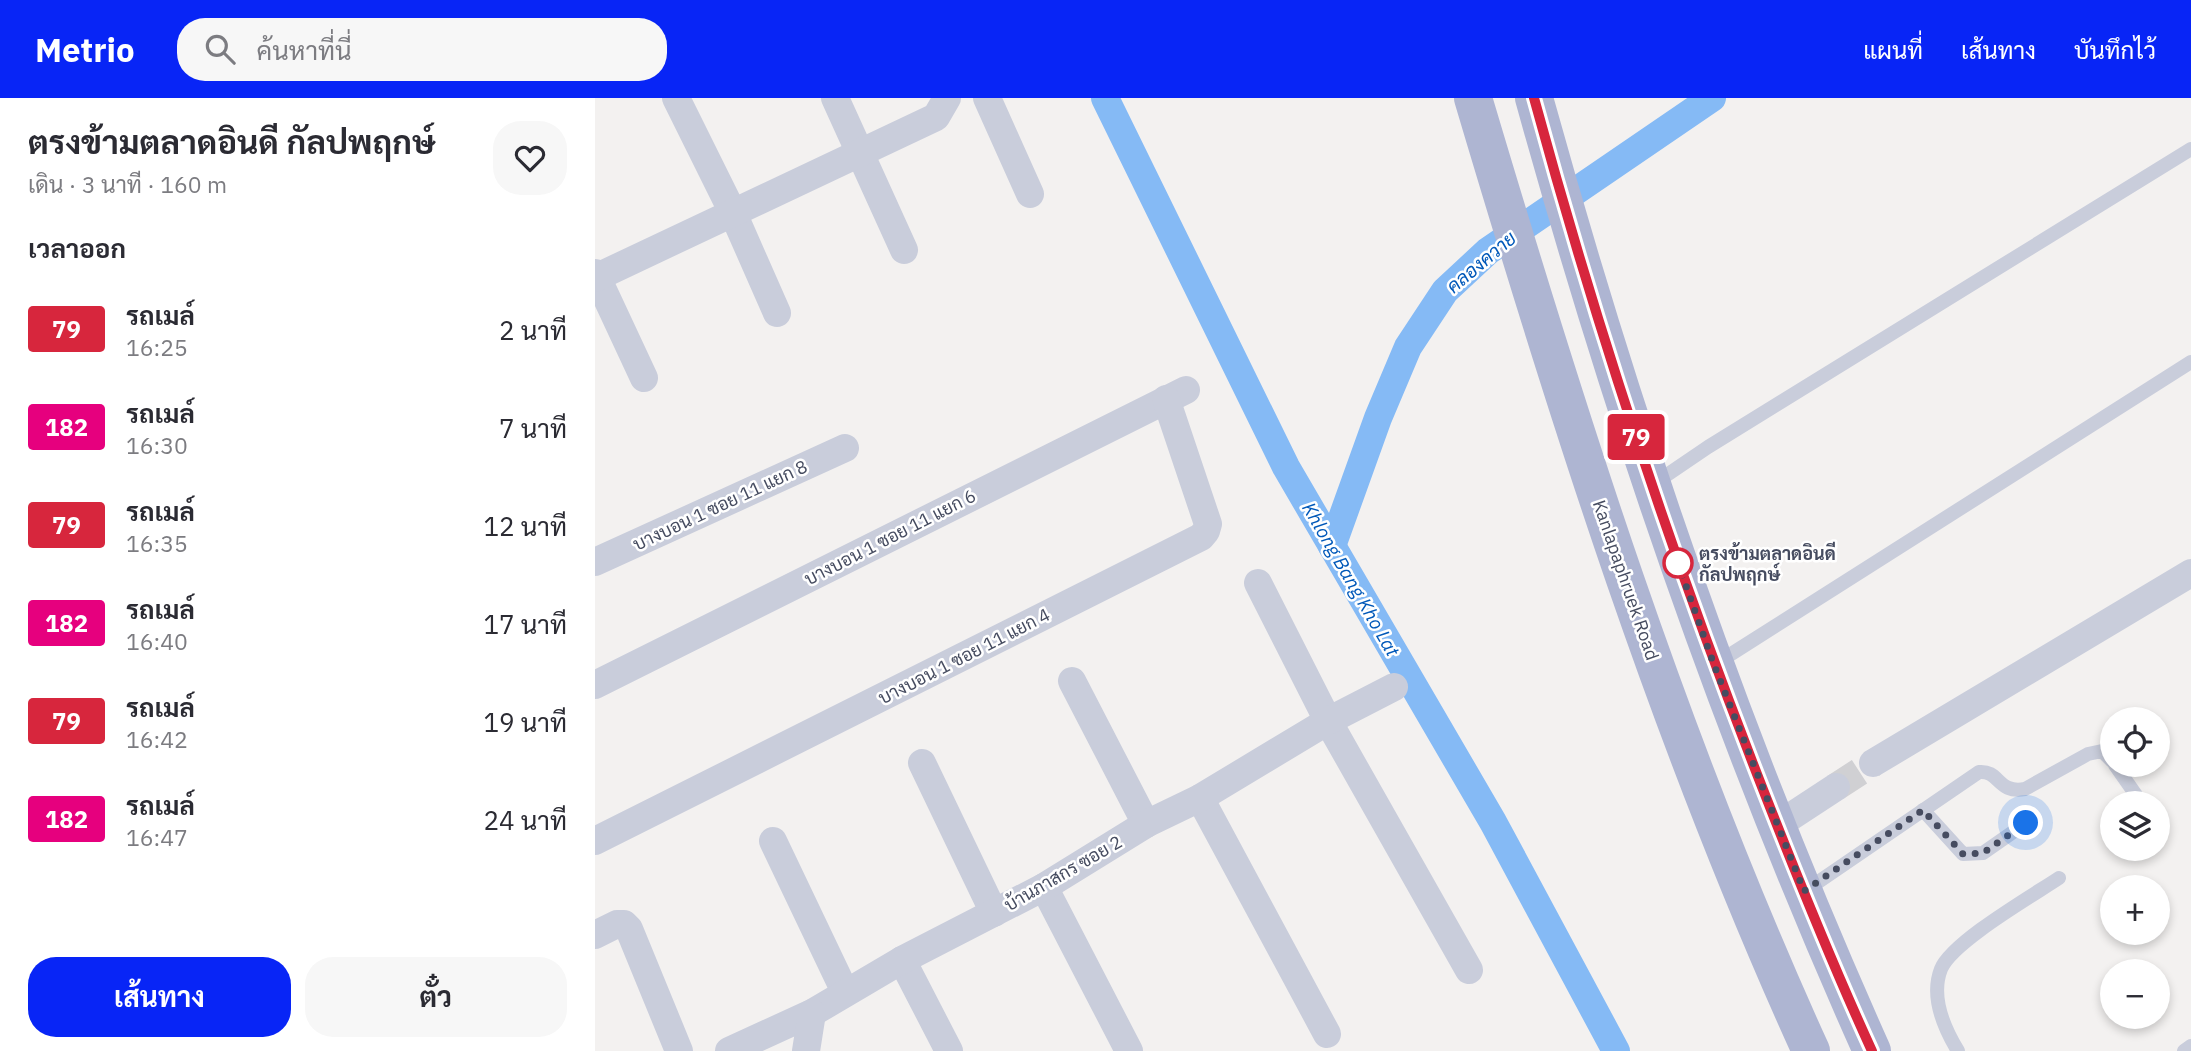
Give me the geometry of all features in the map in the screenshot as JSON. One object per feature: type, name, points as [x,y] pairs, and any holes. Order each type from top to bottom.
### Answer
[{"type":"main road","name":"Kanlapaphruek Road","points":[[1473,98],[1508,217],[1609,533],[1665,691],[1729,859],[1811,1051]]},
{"type":"main road","points":[[1534,98],[1558,187],[1651,486],[1714,665],[1804,891],[1872,1051]]},
{"type":"street","points":[[676,98],[733,213],[777,313]]},
{"type":"street","points":[[835,98],[904,250]]},
{"type":"street","points":[[644,378],[596,276],[936,117],[947,98]]},
{"type":"street","points":[[987,98],[1030,194]]},
{"type":"street","name":"บางบอน 1 ซอย 11 แยก 6","points":[[595,685],[1176,395]]},
{"type":"street","name":"บางบอน 1 ซอย 11 แยก 4","points":[[595,841],[1201,537],[1208,524],[1176,395]]},
{"type":"street","name":"บางบอน 1 ซอย 11 แยก 8","points":[[595,562],[845,448]]},
{"type":"street","points":[[1873,763],[2191,573]]},
{"type":"street","points":[[1258,583],[1328,721],[1469,970]]},
{"type":"street","points":[[1072,681],[1146,824]]},
{"type":"street","name":"บ้านภาสกร ซอย 2","points":[[729,1051],[812,1013],[902,960],[1044,887],[1146,824],[1200,798],[1328,721],[1394,687]]},
{"type":"street","points":[[922,763],[994,913]]},
{"type":"street","points":[[1777,825],[1836,787]]},
{"type":"street","points":[[1200,798],[1327,1034]]},
{"type":"street","points":[[773,841],[845,992]]},
{"type":"street","points":[[1044,887],[1129,1051]]},
{"type":"street","points":[[595,935],[617,924],[624,923],[629,929],[679,1051]]},
{"type":"street","points":[[902,960],[949,1051]]},
{"type":"street","points":[[806,1051],[812,1013]]},
{"type":"lane","points":[[1651,486],[1720,440],[2191,149]]},
{"type":"lane","points":[[1714,665],[2191,362]]},
{"type":"lane","points":[[1804,891],[1979,772],[1986,772],[2014,791],[2025,789],[2088,754],[2100,751]]},
{"type":"lane","points":[[1923,810],[1963,854],[1983,853],[2026,823]]},
{"type":"lane","points":[[1958,1051],[1949,1036],[1937,995],[1941,968],[1967,939],[2059,878]]},
{"type":"lane","points":[[2184,1051],[2191,1046]]},
{"type":"waterway","name":"Khlong Bang Kho Lat","points":[[1105,98],[1286,467],[1493,822],[1616,1051]]},
{"type":"waterway","name":"คลองควาย","points":[[1332,546],[1378,418],[1408,347],[1445,291],[1488,251],[1712,98]]},
{"type":"tunnel","points":[[1836,787],[1873,763]]},
{"type":"bus line","name":"79","points":[[1534,98],[1558,187],[1651,486],[1714,665],[1804,891],[1872,1051]]},
{"type":"place","name":"ตรงข้ามตลาดอินดี กัลปพฤกษ์","points":[[1678,563]]},
{"type":"route","points":[[1678,563],[1714,665],[1804,891],[1923,810],[1963,854],[1983,853],[2026,823]]}]
